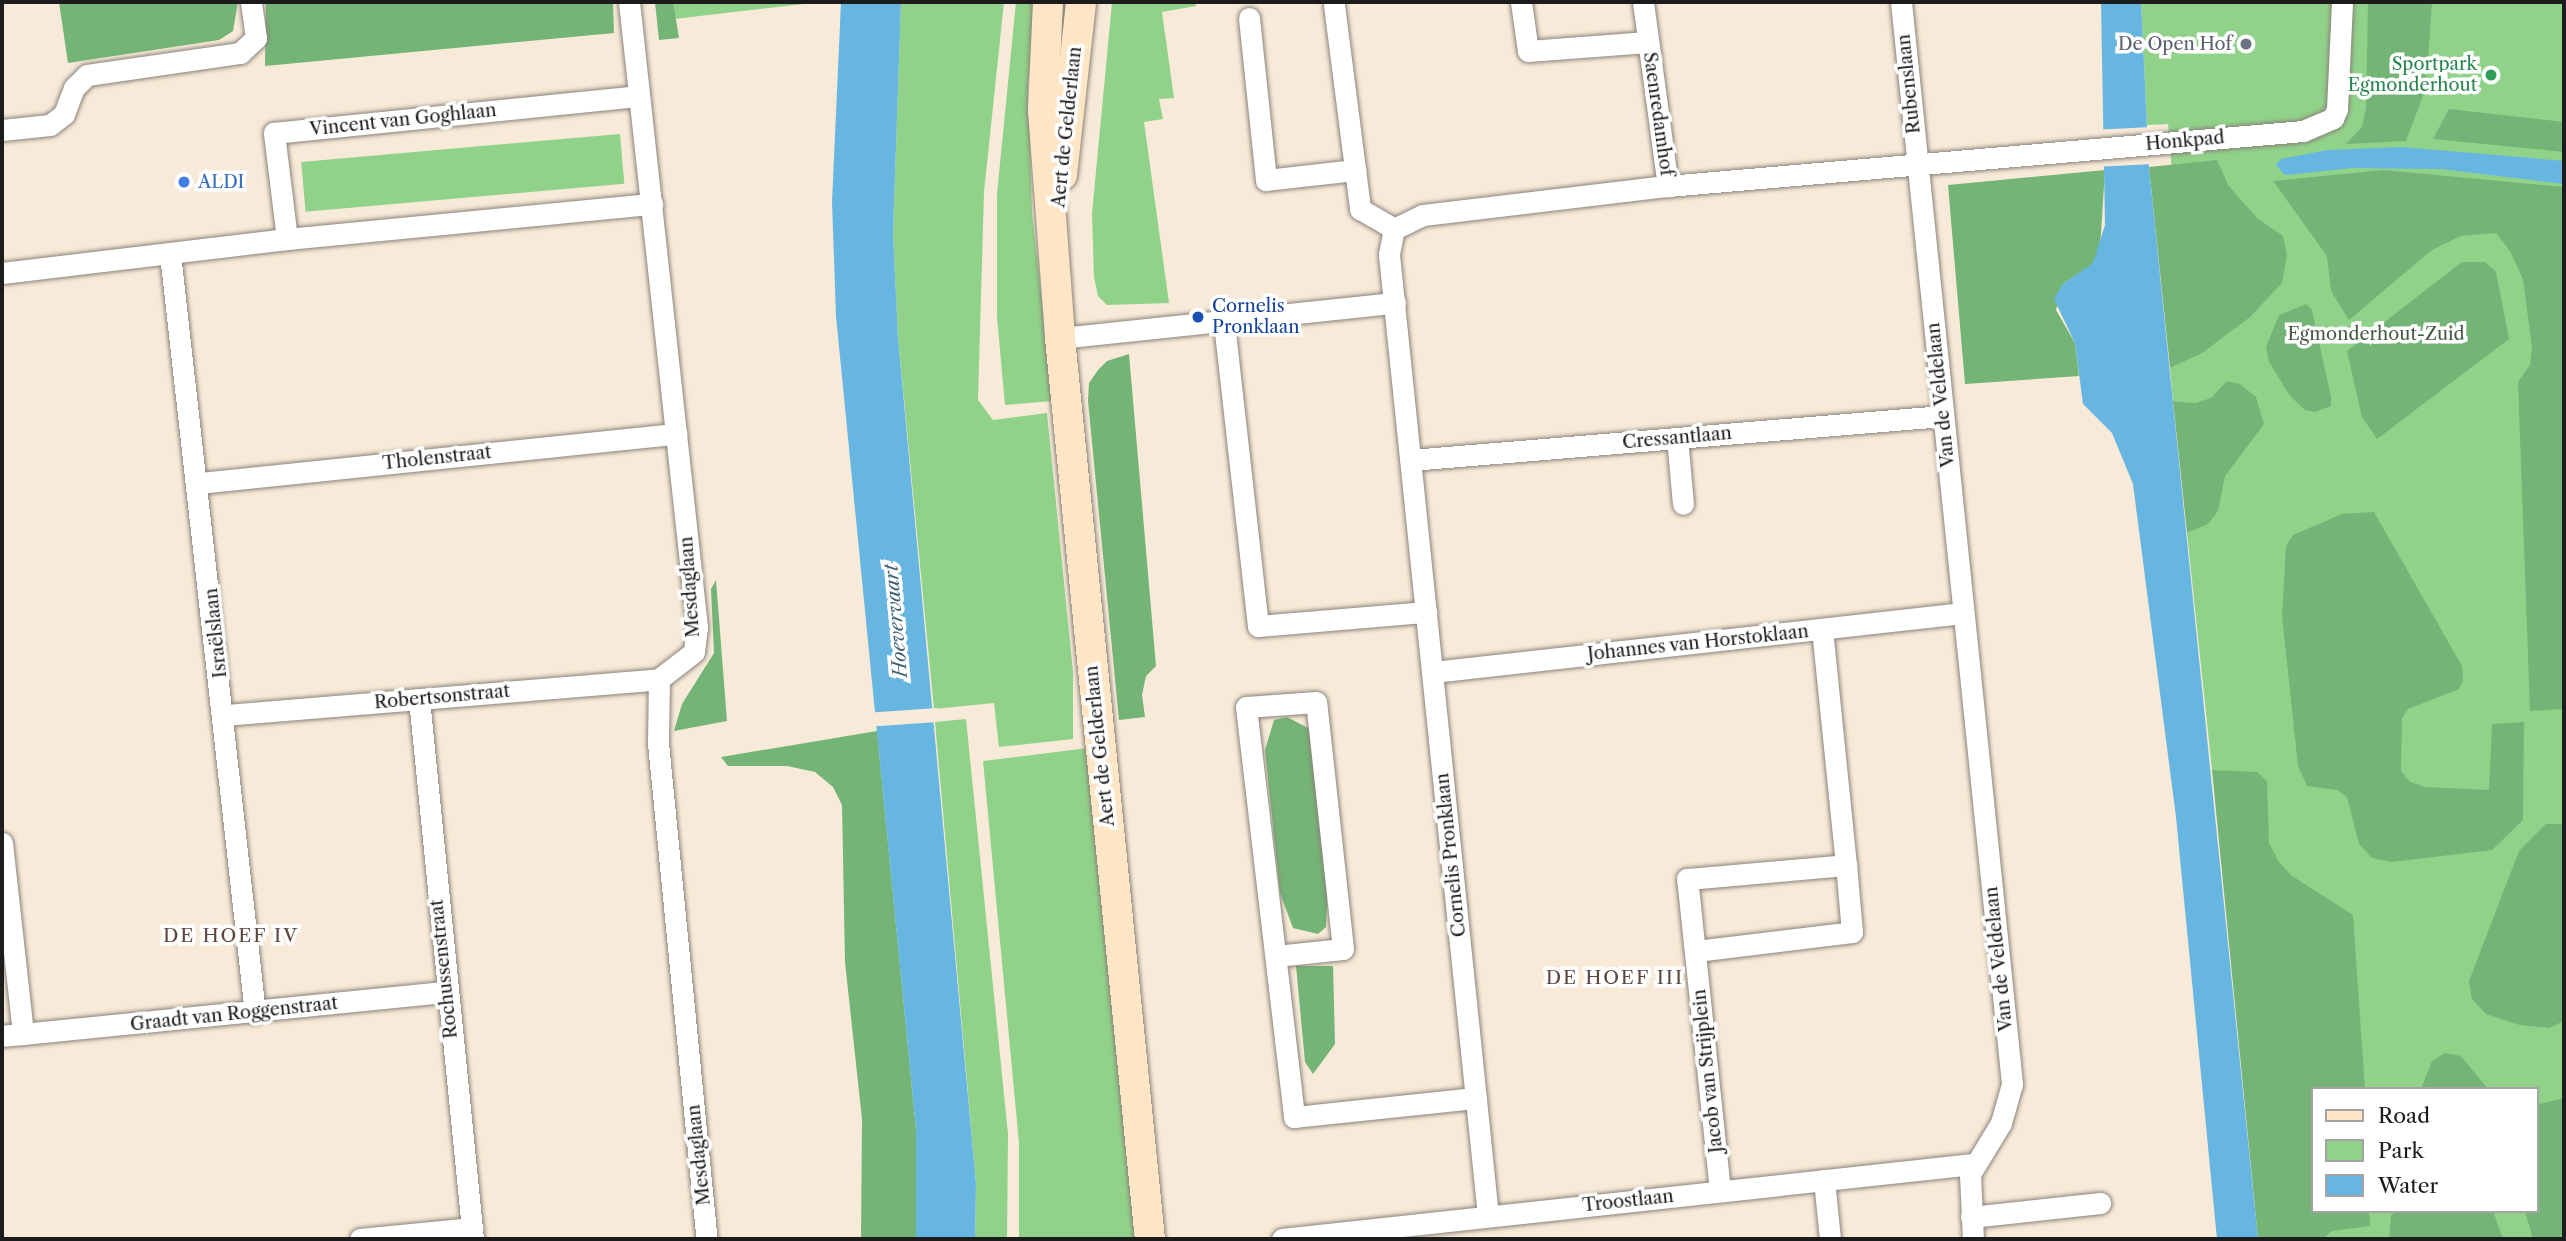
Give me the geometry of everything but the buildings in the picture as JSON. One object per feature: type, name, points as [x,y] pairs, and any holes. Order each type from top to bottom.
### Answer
[{"type":"street","points":[[2,130],[50,125],[64,114],[74,88],[87,75],[240,53],[256,38],[251,2]]},
{"type":"street","name":"Mesdaglaan","points":[[629,2],[697,627],[694,652],[659,679],[658,743],[707,1239]]},
{"type":"street","name":"Aert de Gelderlaan","points":[[1048,2],[1043,110],[1060,338],[1150,1239]]},
{"type":"street","name":"Aert de Gelderlaan","points":[[1053,252],[1081,2]]},
{"type":"street","name":"Saenredamhof","points":[[1521,2],[1528,51],[1648,42]]},
{"type":"street","name":"Saenredamhof","points":[[1643,2],[1668,186]]},
{"type":"street","name":"Rubenslaan","points":[[1901,2],[1918,167]]},
{"type":"street","name":"Honkpad","points":[[1918,167],[2304,131],[2333,118],[2338,101],[2342,2]]},
{"type":"street","points":[[1334,5],[1360,209],[1394,229]]},
{"type":"street","points":[[1249,18],[1266,180],[1355,170]]},
{"type":"street","name":"Vincent van Goghlaan","points":[[287,239],[274,132],[639,96]]},
{"type":"street","points":[[1060,338],[1224,323],[1395,303],[1389,240],[1394,229],[1423,215],[1668,186],[1918,167]]},
{"type":"street","name":"Van de Veldelaan","points":[[1918,167],[2012,1084],[2001,1123],[1973,1164]]},
{"type":"street","points":[[2,273],[287,239],[652,204]]},
{"type":"street","name":"Israëlslaan","points":[[170,254],[199,482],[255,1013]]},
{"type":"street","name":"Cornelis Pronklaan","points":[[1395,303],[1488,1216]]},
{"type":"street","points":[[1224,323],[1258,626],[1426,612]]},
{"type":"street","name":"Cressantlaan","points":[[1411,460],[1943,416]]},
{"type":"street","name":"Tholenstraat","points":[[199,482],[676,434]]},
{"type":"street","points":[[1677,438],[1683,504]]},
{"type":"street","name":"Johannes van Horstoklaan","points":[[1433,672],[1963,613]]},
{"type":"street","points":[[1696,951],[1852,932],[1822,630]]},
{"type":"street","name":"Robertsonstraat","points":[[225,715],[659,679]]},
{"type":"street","name":"Rochussenstraat","points":[[419,699],[446,992],[473,1233]]},
{"type":"street","points":[[1276,956],[1343,950],[1316,702],[1247,707],[1294,1118],[1476,1098]]},
{"type":"street","points":[[2,843],[12,1035]]},
{"type":"street","name":"Jacob van Strijplein","points":[[1720,1191],[1688,879],[1846,865]]},
{"type":"street","name":"Graadt van Roggenstraat","points":[[12,1035],[446,992]]},
{"type":"street","points":[[1973,1164],[1973,1239]]},
{"type":"street","name":"Troostlaan","points":[[1282,1239],[1426,1231],[1488,1216],[1973,1164]]},
{"type":"street","points":[[1824,1180],[1830,1239]]},
{"type":"street","points":[[1971,1217],[2100,1203]]},
{"type":"street","points":[[360,1239],[473,1233]]},
{"type":"green space","points":[[59,2],[238,2],[233,31],[219,40],[68,63]]},
{"type":"green space","points":[[266,2],[613,2],[614,33],[265,66]]},
{"type":"green space","points":[[655,2],[673,2],[679,38],[659,40]]},
{"type":"green space","points":[[673,2],[821,2],[674,19]]},
{"type":"green space","points":[[901,2],[1004,2],[984,192],[978,400],[993,420],[1047,413],[1073,672],[1073,739],[999,747],[994,703],[934,709],[898,338],[893,233]]},
{"type":"green space","points":[[1016,2],[1036,2],[1028,83],[1032,212],[1053,401],[1005,405],[997,317],[997,194]]},
{"type":"green space","points":[[1112,2],[1195,2],[1196,6],[1162,12],[1174,98],[1159,99],[1163,119],[1144,122],[1169,303],[1107,305],[1098,296],[1094,277],[1092,214]]},
{"type":"green space","name":"Egmonderhout-Zuid","points":[[2141,2],[2564,2],[2564,1239],[2274,1239],[2226,771],[2212,770],[2187,533],[2203,526],[2192,403],[2173,401],[2170,368],[2188,359],[2168,124],[2147,125]]},
{"type":"green space","points":[[2368,2],[2432,2],[2426,88],[2406,141],[2346,144],[2362,127],[2366,108]]},
{"type":"green space","points":[[2449,109],[2564,122],[2564,152],[2433,139]]},
{"type":"green space","points":[[620,134],[624,184],[306,212],[301,162]]},
{"type":"green space","points":[[2217,160],[2228,185],[2257,218],[2283,236],[2287,255],[2282,283],[2250,317],[2202,353],[2170,368],[2149,167]]},
{"type":"green space","points":[[2105,170],[2100,249],[2093,264],[2063,284],[2056,310],[2075,343],[2079,376],[1965,384],[1948,185]]},
{"type":"green space","points":[[2383,170],[2564,187],[2564,709],[2530,711],[2518,382],[2530,365],[2532,348],[2523,279],[2510,251],[2496,233],[2461,236],[2432,250],[2349,320],[2331,291],[2327,256],[2273,181]]},
{"type":"green space","points":[[2462,262],[2485,262],[2496,272],[2509,339],[2377,439],[2362,417],[2347,351]]},
{"type":"green space","points":[[2306,304],[2312,310],[2331,397],[2331,406],[2315,412],[2305,410],[2290,396],[2269,362],[2266,347],[2279,315]]},
{"type":"green space","points":[[1129,354],[1156,666],[1146,676],[1142,695],[1145,717],[1119,720],[1088,401],[1089,383],[1098,370],[1107,361]]},
{"type":"green space","points":[[2227,381],[2240,384],[2256,397],[2264,424],[2225,476],[2218,511],[2208,524],[2187,533],[2173,401],[2196,403],[2211,398]]},
{"type":"green space","points":[[2374,512],[2462,666],[2463,681],[2459,689],[2408,709],[2402,718],[2401,771],[2410,782],[2425,787],[2489,790],[2492,724],[2524,722],[2523,820],[2492,850],[2392,862],[2372,858],[2359,844],[2347,797],[2337,790],[2307,786],[2298,766],[2282,616],[2286,546],[2293,535],[2342,514]]},
{"type":"green space","points":[[716,580],[727,721],[674,731],[682,704],[714,653],[711,589]]},
{"type":"green space","points":[[1287,717],[1310,729],[1329,867],[1326,927],[1318,934],[1293,928],[1280,893],[1265,750],[1274,720]]},
{"type":"green space","points":[[966,719],[1008,1134],[1007,1239],[975,1239],[976,1183],[935,722]]},
{"type":"green space","points":[[877,731],[916,1129],[916,1239],[861,1239],[862,1119],[845,962],[842,805],[833,787],[815,772],[787,766],[728,766],[721,757]]},
{"type":"green space","points":[[1088,748],[1139,1239],[1019,1239],[1019,1143],[983,761]]},
{"type":"green space","points":[[2212,770],[2257,772],[2267,781],[2269,843],[2279,862],[2292,876],[2353,915],[2365,1087],[2310,1087],[2310,1213],[2369,1213],[2370,1226],[2332,1231],[2323,1239],[2258,1239]]},
{"type":"green space","points":[[2546,824],[2564,824],[2564,1021],[2549,1028],[2520,1025],[2486,1014],[2472,999],[2469,981],[2519,851]]},
{"type":"green space","points":[[1296,966],[1333,966],[1335,1044],[1313,1074],[1305,1062]]},
{"type":"green space","points":[[2445,1053],[2461,1056],[2486,1087],[2422,1087],[2432,1061]]},
{"type":"green space","points":[[2564,1098],[2564,1239],[2533,1239],[2526,1213],[2538,1213],[2538,1104]]},
{"type":"green space","points":[[2494,1213],[2503,1239],[2389,1239],[2391,1215]]},
{"type":"water","name":"Hoevervaart","points":[[841,2],[901,2],[893,233],[898,338],[976,1183],[975,1239],[916,1239],[916,1129],[836,316],[832,202]]},
{"type":"water","points":[[2101,2],[2141,2],[2149,167],[2258,1239],[2217,1239],[2176,817],[2133,484],[2112,433],[2083,404],[2075,343],[2054,299],[2063,284],[2093,263],[2105,225]]},
{"type":"water","points":[[2402,147],[2564,161],[2564,184],[2441,169],[2353,168],[2285,175],[2276,165],[2281,159],[2328,150]]},
{"type":"pier","points":[[2151,127],[2153,164],[2099,167],[2097,130]]},
{"type":"pier","points":[[937,708],[938,722],[873,727],[872,713]]},
{"type":"place","name":"De Open Hof","points":[[2246,44]]},
{"type":"place","name":"Sportpark Egmonderhout","points":[[2491,75]]},
{"type":"place","name":"ALDI","points":[[184,182]]},
{"type":"place","name":"Cornelis Pronklaan","points":[[1198,317]]},
{"type":"district","name":"DE HOEF IV","points":[[231,936]]},
{"type":"district","name":"DE HOEF III","points":[[1615,978]]}]
